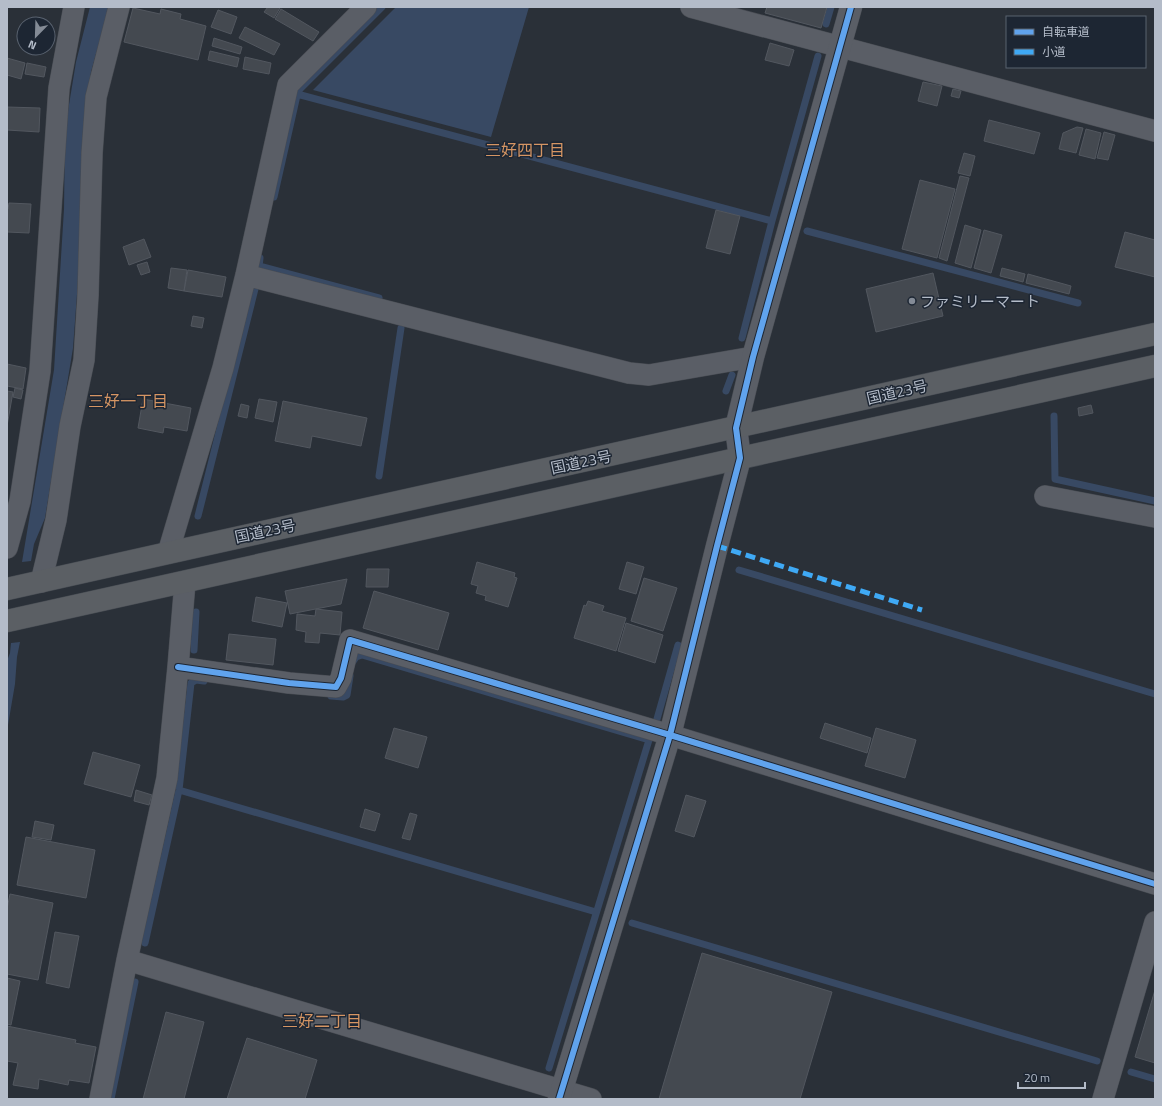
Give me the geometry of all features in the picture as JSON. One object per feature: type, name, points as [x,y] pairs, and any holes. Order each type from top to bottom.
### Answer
[{"type":"highway","name":"国道23号","points":[[7,590],[1155,334]]},
{"type":"highway","name":"国道23号","points":[[7,621],[1155,366]]},
{"type":"street","points":[[41,582],[56,520],[70,426],[84,360],[88,295],[92,153],[96,97],[119,7]]},
{"type":"street","points":[[168,553],[223,368],[246,275],[288,85],[366,7]]},
{"type":"street","points":[[691,7],[1155,131]]},
{"type":"street","points":[[560,1094],[670,735],[740,458],[736,428],[753,357],[851,7]]},
{"type":"street","points":[[7,548],[20,501],[40,371],[59,88],[72,8]]},
{"type":"street","points":[[246,275],[629,373],[649,375],[753,357]]},
{"type":"street","points":[[1045,496],[1155,517]]},
{"type":"street","points":[[100,1099],[127,960],[167,778],[185,582]]},
{"type":"street","points":[[178,667],[289,683],[336,687],[341,678],[350,640],[670,735],[1155,884]]},
{"type":"street","points":[[1103,1099],[1155,922]]},
{"type":"street","points":[[127,960],[560,1094],[591,1099]]},
{"type":"water","points":[[90,7],[109,7],[91,72],[83,133],[80,254],[73,348],[45,518],[34,544],[31,561],[22,562],[54,370],[64,209],[65,129],[76,62]]},
{"type":"water","points":[[396,7],[529,7],[491,137],[313,90]]},
{"type":"water","points":[[20,642],[7,731],[7,661],[11,643]]},
{"type":"building","points":[[268,7],[280,8],[274,18],[264,12]]},
{"type":"building","points":[[767,7],[827,7],[821,28],[765,13]]},
{"type":"building","points":[[133,8],[160,14],[161,9],[181,14],[180,19],[206,26],[198,60],[124,42]]},
{"type":"building","points":[[281,9],[319,32],[313,41],[275,19]]},
{"type":"building","points":[[218,10],[237,17],[231,34],[211,27]]},
{"type":"building","points":[[245,27],[280,44],[274,55],[239,38]]},
{"type":"building","points":[[214,38],[242,47],[240,54],[212,46]]},
{"type":"building","points":[[770,43],[794,50],[789,66],[765,60]]},
{"type":"building","points":[[210,51],[239,58],[237,67],[208,60]]},
{"type":"building","points":[[245,57],[271,63],[269,74],[243,69]]},
{"type":"building","points":[[7,58],[25,63],[21,79],[7,75]]},
{"type":"building","points":[[27,63],[46,67],[44,77],[25,74]]},
{"type":"building","points":[[923,82],[942,86],[937,106],[918,101]]},
{"type":"building","points":[[953,89],[961,91],[959,98],[951,96]]},
{"type":"building","points":[[7,107],[40,108],[39,132],[7,130]]},
{"type":"building","points":[[989,120],[1040,133],[1034,154],[984,141]]},
{"type":"building","points":[[1077,127],[1083,128],[1076,153],[1059,149],[1063,133]]},
{"type":"building","points":[[1086,129],[1101,133],[1095,159],[1079,155]]},
{"type":"building","points":[[1104,132],[1115,135],[1108,160],[1097,158]]},
{"type":"building","points":[[964,153],[975,156],[970,176],[958,173]]},
{"type":"building","points":[[960,176],[969,178],[947,261],[939,258]]},
{"type":"building","points":[[920,180],[955,189],[937,258],[902,249]]},
{"type":"building","points":[[9,203],[31,204],[29,233],[7,232],[7,209]]},
{"type":"building","points":[[716,210],[740,216],[730,254],[706,248]]},
{"type":"building","points":[[965,225],[981,230],[971,268],[955,263]]},
{"type":"building","points":[[984,230],[1002,235],[991,273],[974,268]]},
{"type":"building","points":[[1125,232],[1155,240],[1155,277],[1115,267]]},
{"type":"building","points":[[144,239],[151,257],[129,265],[123,247]]},
{"type":"building","points":[[147,262],[150,272],[141,275],[137,265]]},
{"type":"building","points":[[171,268],[187,270],[184,291],[168,288]]},
{"type":"building","points":[[1002,268],[1025,274],[1023,282],[1000,276]]},
{"type":"building","points":[[188,270],[226,277],[222,297],[184,291]]},
{"type":"building","points":[[933,273],[943,316],[876,332],[866,289]]},
{"type":"building","points":[[1028,274],[1071,286],[1069,294],[1026,283]]},
{"type":"building","points":[[193,316],[204,318],[202,328],[191,326]]},
{"type":"building","points":[[7,364],[26,368],[23,389],[7,386]]},
{"type":"building","points":[[15,388],[23,390],[21,399],[13,397]]},
{"type":"building","points":[[7,391],[13,392],[7,426]]},
{"type":"building","points":[[143,399],[191,408],[187,431],[164,427],[163,433],[138,428]]},
{"type":"building","points":[[259,399],[277,402],[273,422],[255,418]]},
{"type":"building","points":[[283,401],[367,418],[361,446],[312,436],[310,448],[275,441]]},
{"type":"building","points":[[241,404],[249,406],[247,418],[238,416]]},
{"type":"building","points":[[1091,405],[1093,413],[1079,416],[1078,408]]},
{"type":"building","points":[[477,562],[515,573],[514,577],[517,578],[508,607],[485,600],[486,596],[476,593],[478,586],[471,584]]},
{"type":"building","points":[[627,562],[644,567],[636,594],[619,589]]},
{"type":"building","points":[[367,569],[389,569],[388,587],[366,587]]},
{"type":"building","points":[[644,578],[677,588],[663,631],[631,621]]},
{"type":"building","points":[[347,579],[341,604],[290,614],[285,591]]},
{"type":"building","points":[[374,591],[449,613],[438,650],[363,628]]},
{"type":"building","points":[[256,597],[287,603],[282,627],[252,621]]},
{"type":"building","points":[[588,601],[604,606],[602,611],[626,618],[616,651],[574,638],[584,605],[586,606]]},
{"type":"building","points":[[316,609],[342,612],[340,635],[320,633],[319,643],[305,642],[306,632],[296,630],[297,614],[315,616]]},
{"type":"building","points":[[626,623],[663,635],[655,663],[618,651]]},
{"type":"building","points":[[229,634],[276,639],[273,665],[226,660]]},
{"type":"building","points":[[825,723],[871,738],[867,753],[820,738]]},
{"type":"building","points":[[394,728],[427,737],[418,768],[385,758]]},
{"type":"building","points":[[876,728],[916,740],[905,778],[865,766]]},
{"type":"building","points":[[93,752],[140,765],[131,797],[84,784]]},
{"type":"building","points":[[136,790],[152,795],[149,805],[134,801]]},
{"type":"building","points":[[686,795],[706,801],[694,837],[675,831]]},
{"type":"building","points":[[365,809],[380,814],[375,831],[360,827]]},
{"type":"building","points":[[410,813],[417,815],[410,840],[402,838]]},
{"type":"building","points":[[35,821],[54,825],[51,840],[32,837]]},
{"type":"building","points":[[26,837],[95,850],[86,898],[17,885]]},
{"type":"building","points":[[10,894],[53,903],[38,980],[7,974],[7,909]]},
{"type":"building","points":[[55,932],[79,936],[69,988],[46,983]]},
{"type":"building","points":[[702,953],[832,992],[800,1099],[659,1099]]},
{"type":"building","points":[[7,978],[20,981],[11,1025],[7,1024]]},
{"type":"building","points":[[1155,990],[1155,1063],[1135,1057]]},
{"type":"building","points":[[166,1012],[204,1022],[184,1099],[143,1099]]},
{"type":"building","points":[[7,1026],[76,1040],[75,1043],[96,1047],[89,1083],[69,1080],[68,1085],[39,1079],[38,1089],[13,1085],[18,1063],[7,1061]]},
{"type":"building","points":[[247,1038],[317,1060],[305,1099],[227,1099]]},
{"type":"waterway","points":[[274,197],[298,91],[382,7]]},
{"type":"waterway","points":[[826,24],[831,7]]},
{"type":"waterway","points":[[742,338],[772,221],[818,56]]},
{"type":"waterway","points":[[297,94],[772,221]]},
{"type":"waterway","points":[[807,231],[1078,303]]},
{"type":"waterway","points":[[260,258],[259,266],[379,298]]},
{"type":"waterway","points":[[198,516],[255,289]]},
{"type":"waterway","points":[[379,476],[401,328]]},
{"type":"waterway","points":[[726,391],[732,375]]},
{"type":"waterway","points":[[1054,416],[1055,479],[1155,501]]},
{"type":"waterway","points":[[739,570],[1155,694]]},
{"type":"waterway","points":[[194,650],[196,612]]},
{"type":"waterway","points":[[657,719],[678,645]]},
{"type":"waterway","points":[[352,663],[356,657],[362,655],[649,740],[549,1068]]},
{"type":"waterway","points":[[331,696],[343,697],[347,695],[350,676]]},
{"type":"waterway","points":[[145,943],[179,790],[191,683],[196,680],[204,681]]},
{"type":"waterway","points":[[179,790],[596,912]]},
{"type":"waterway","points":[[632,923],[1097,1061]]},
{"type":"waterway","points":[[111,1099],[135,982]]},
{"type":"waterway","points":[[1131,1072],[1155,1079]]},
{"type":"marked path","points":[[717,546],[922,610]]},
{"type":"cycle path","points":[[559,1099],[670,735],[740,458],[736,428],[753,357],[851,7]]},
{"type":"cycle path","points":[[178,667],[289,683],[336,687],[341,678],[350,640],[670,735],[1155,884]]},
{"type":"place","name":"ファミリーマート","points":[[912,301]]},
{"type":"district","name":"三好四丁目","points":[[525,150]]},
{"type":"district","name":"三好一丁目","points":[[128,401]]},
{"type":"district","name":"三好二丁目","points":[[322,1021]]}]
